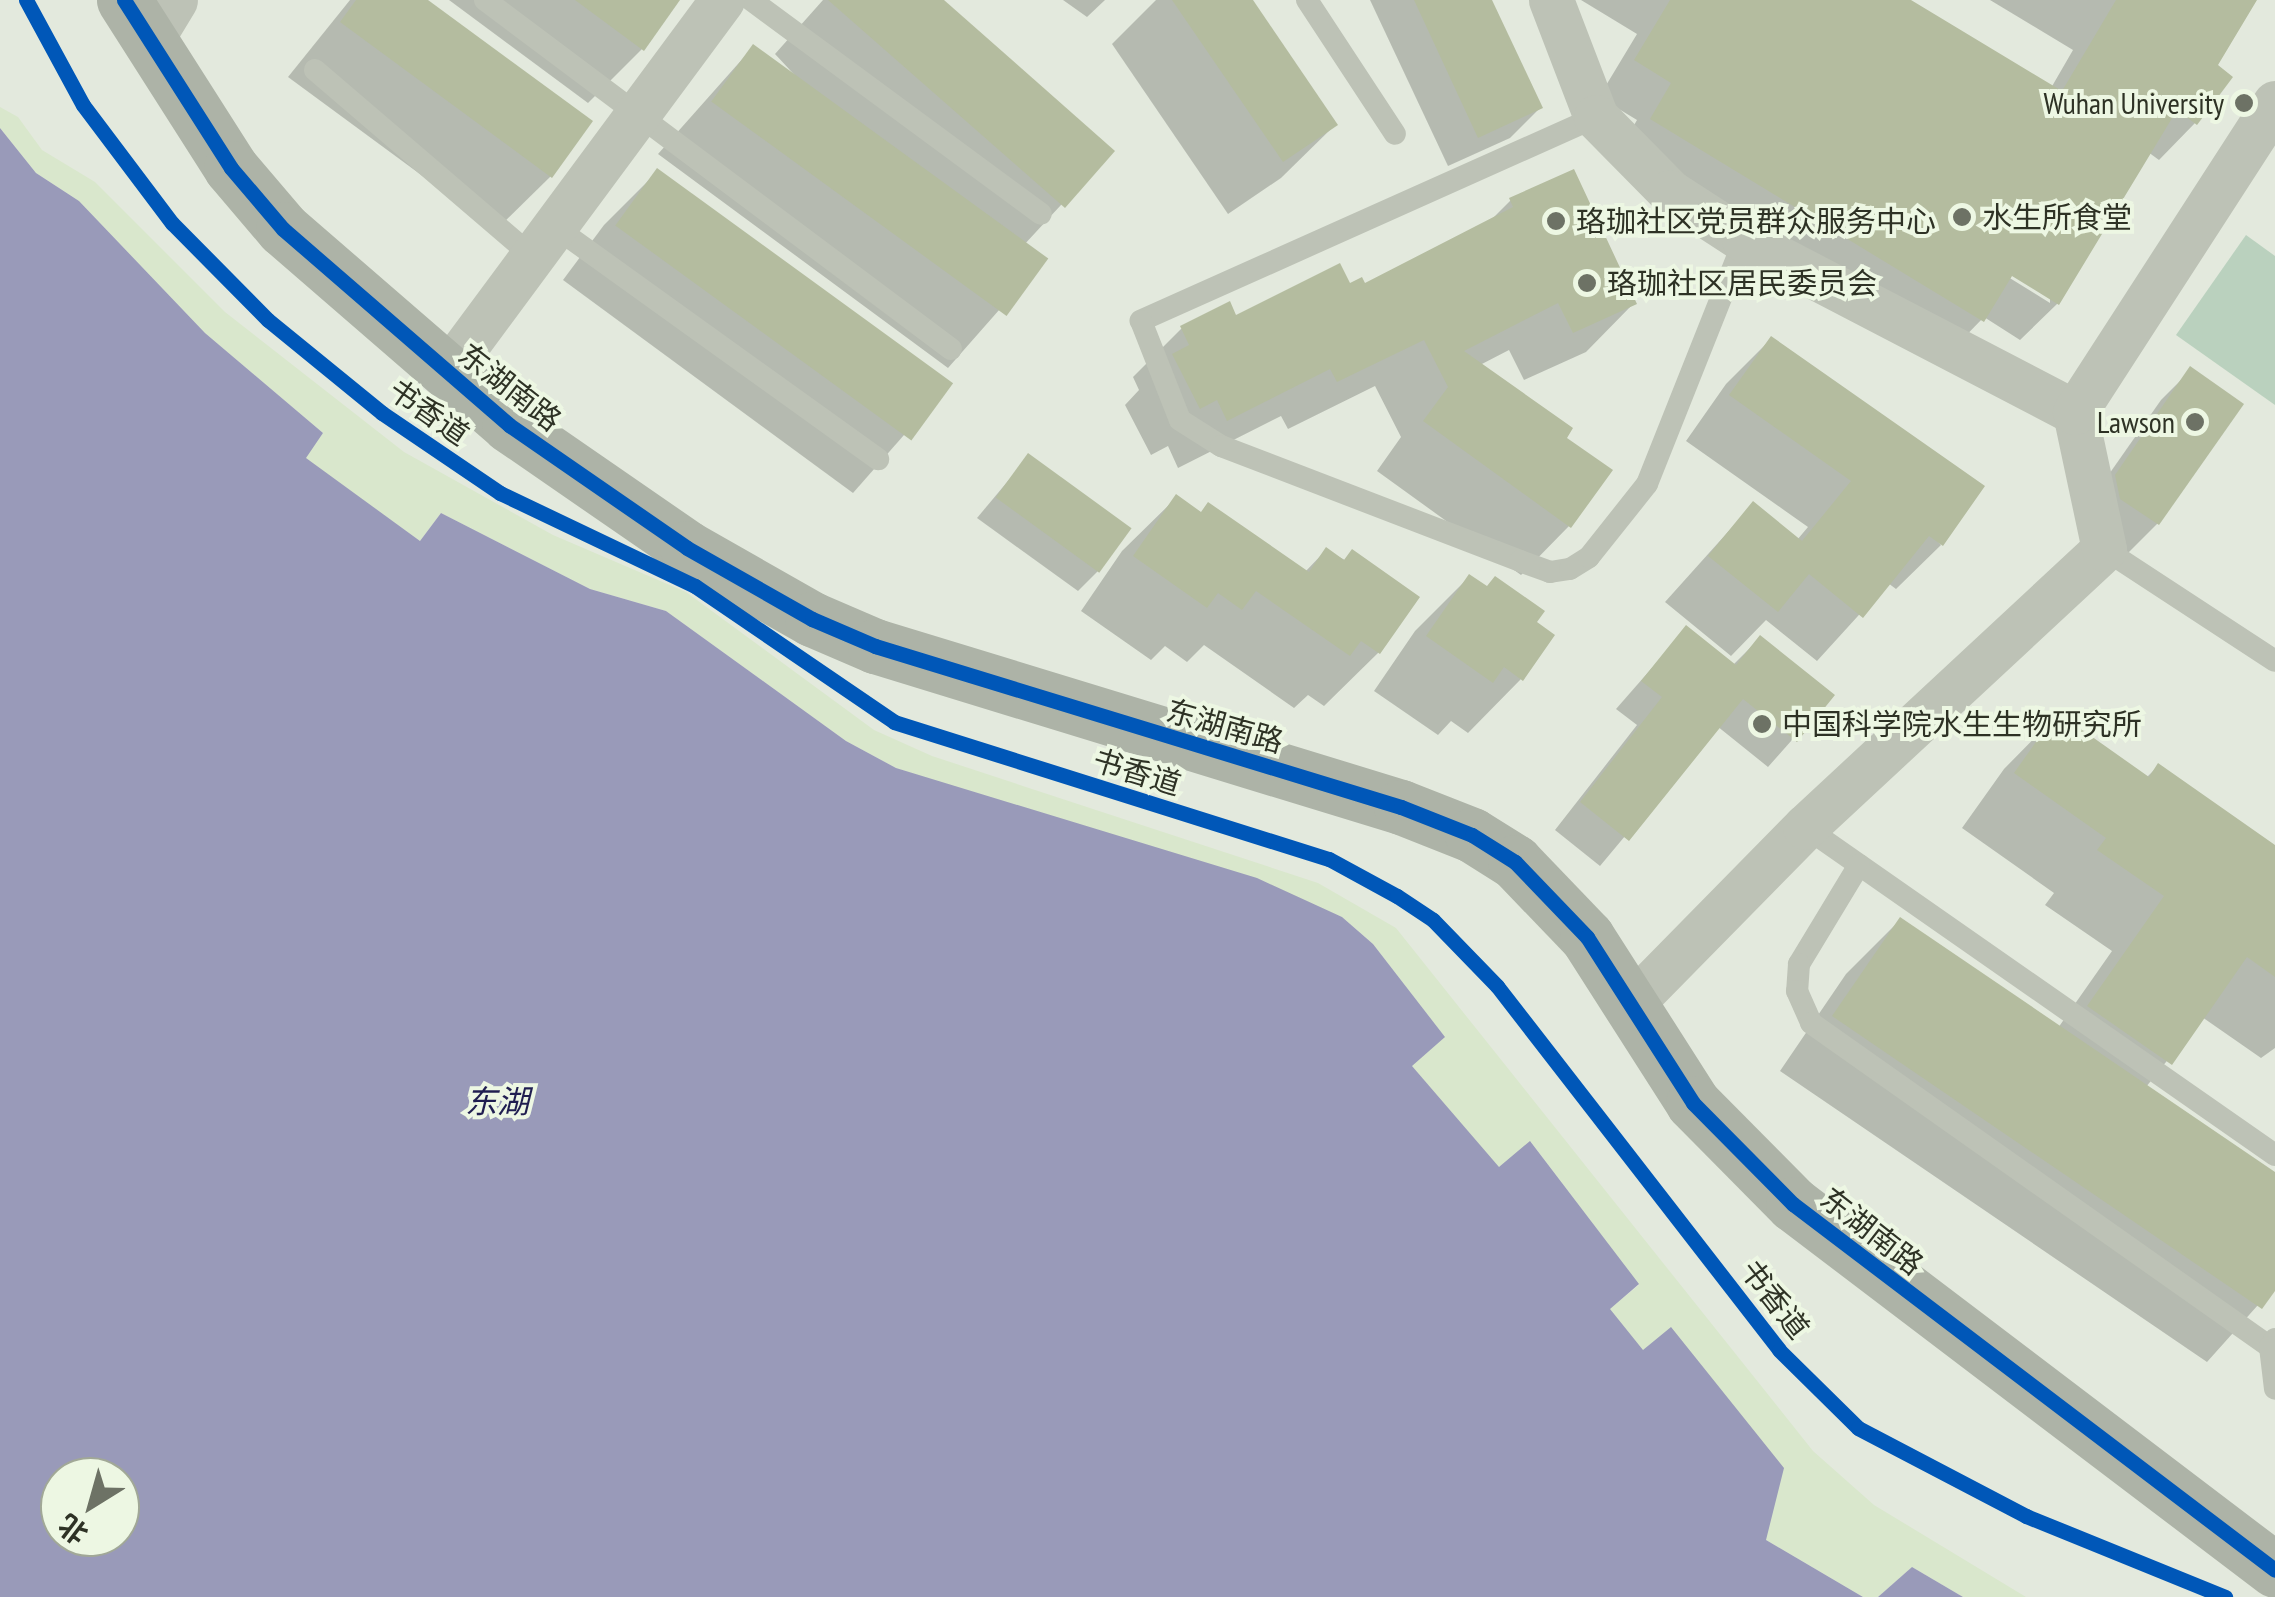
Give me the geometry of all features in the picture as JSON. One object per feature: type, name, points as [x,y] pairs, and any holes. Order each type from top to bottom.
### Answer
[{"type":"street","points":[[446,373],[722,0]]},
{"type":"street","points":[[1551,0],[1596,116],[1622,150],[1670,192],[1744,240],[2076,412]]},
{"type":"street","name":"东湖南路","points":[[149,14],[232,168],[283,229],[446,373],[687,548],[840,632],[1060,706],[1401,806],[1472,834],[1550,896],[1587,936],[1693,1103],[1794,1204],[2275,1570]]},
{"type":"street","points":[[1630,1004],[1806,827],[2104,549],[2076,412],[2275,103]]},
{"type":"lane","points":[[486,0],[951,350]]},
{"type":"lane","points":[[751,0],[1041,214]]},
{"type":"lane","points":[[1307,0],[1395,134]]},
{"type":"lane","points":[[315,70],[544,242],[878,460]]},
{"type":"lane","points":[[1596,116],[1142,321],[1180,420],[1221,446],[1520,562],[1550,572],[1570,568],[1589,557],[1646,484],[1744,240]]},
{"type":"lane","points":[[2104,549],[2275,661]]},
{"type":"lane","points":[[1806,827],[2275,1156]]},
{"type":"lane","points":[[1860,865],[1798,964],[1796,991],[1811,1022],[2272,1343],[2275,1390]]},
{"type":"shaded area","points":[[0,107],[18,117],[42,150],[95,182],[225,312],[404,452],[553,535],[686,592],[874,730],[932,756],[1318,883],[1396,928],[1813,1451],[1874,1505],[2026,1597],[1963,1597],[1912,1567],[1878,1597],[1863,1597],[1766,1540],[1671,1328],[1643,1351],[1609,1309],[1639,1285],[1531,1142],[1499,1168],[1411,1065],[1444,1036],[1373,944],[1342,917],[896,768],[846,741],[666,611],[590,589],[441,513],[420,541],[305,458],[323,433],[205,333],[79,201],[36,173],[0,128]]},
{"type":"shaded area","points":[[2246,235],[2275,256],[2275,405],[2176,335]]},
{"type":"water","name":"东湖","points":[[0,128],[36,173],[79,201],[205,333],[323,433],[306,458],[420,541],[441,513],[590,589],[666,611],[846,741],[896,768],[1257,878],[1342,917],[1373,944],[1445,1037],[1412,1066],[1499,1167],[1530,1141],[1639,1284],[1610,1309],[1643,1350],[1671,1327],[1784,1468],[1766,1540],[1863,1597],[0,1597]]},
{"type":"water","points":[[1912,1567],[1963,1597],[1878,1597]]},
{"type":"building","points":[[356,0],[428,0],[593,121],[552,178],[340,22]]},
{"type":"building","points":[[575,0],[680,0],[644,51]]},
{"type":"building","points":[[828,0],[944,0],[1115,151],[1065,208]]},
{"type":"building","points":[[1172,0],[1253,0],[1338,125],[1283,162]]},
{"type":"building","points":[[1414,0],[1492,0],[1543,108],[1478,138]]},
{"type":"building","name":"水生所食堂","points":[[1670,0],[1911,0],[2062,91],[2116,0],[2257,0],[2218,65],[2233,77],[2197,125],[2177,110],[2059,305],[2012,276],[1984,322],[1650,119],[1671,83],[1634,60]]},
{"type":"building","points":[[753,44],[1048,259],[1007,316],[711,101]]},
{"type":"building","points":[[657,168],[953,383],[911,441],[615,225]]},
{"type":"building","points":[[1574,169],[1637,304],[1573,333],[1558,303],[1464,351],[1573,428],[1567,438],[1613,470],[1571,528],[1423,421],[1448,387],[1424,340],[1337,382],[1330,369],[1227,421],[1217,400],[1200,409],[1172,354],[1189,345],[1180,326],[1230,301],[1236,315],[1340,263],[1350,283],[1362,277],[1365,283],[1513,207],[1509,198]]},
{"type":"building","points":[[1771,336],[1985,486],[1943,546],[1929,536],[1863,618],[1809,574],[1778,612],[1708,556],[1753,501],[1802,541],[1851,481],[1729,395]]},
{"type":"building","points":[[2190,366],[2244,404],[2159,525],[2120,499],[2115,475]]},
{"type":"building","points":[[1028,453],[1132,528],[1099,573],[996,497]]},
{"type":"building","points":[[1176,494],[1201,512],[1208,502],[1309,572],[1326,547],[1344,560],[1352,549],[1420,597],[1380,654],[1361,641],[1350,656],[1256,591],[1242,610],[1218,593],[1207,608],[1133,556]]},
{"type":"building","points":[[1469,574],[1487,586],[1495,576],[1545,611],[1537,622],[1555,635],[1523,681],[1504,667],[1493,683],[1426,636]]},
{"type":"building","points":[[1686,625],[1736,665],[1760,635],[1835,695],[1797,742],[1743,699],[1629,841],[1580,802],[1662,697],[1641,681]]},
{"type":"building","points":[[2057,712],[2149,777],[2158,763],[2275,845],[2275,977],[2247,957],[2172,1065],[2087,1006],[2164,896],[2097,850],[2106,838],[2014,773]]},
{"type":"building","points":[[1900,917],[2275,1172],[2275,1291],[2262,1309],[1832,1016]]},
{"type":"cycle path","name":"书香道","points":[[26,0],[83,105],[172,223],[268,320],[382,413],[500,493],[695,586],[894,722],[1329,859],[1397,896],[1433,920],[1497,986],[1779,1350],[1858,1428],[2026,1516],[2225,1597]]},
{"type":"cycle path","points":[[124,0],[231,168],[283,229],[509,425],[687,548],[812,619],[875,646],[1401,807],[1472,835],[1515,862],[1587,937],[1693,1103],[1793,1204],[2275,1570]]},
{"type":"place","name":"Wuhan University","points":[[2244,103]]},
{"type":"place","name":"水生所食堂","points":[[1962,217]]},
{"type":"place","name":"珞珈社区党员群众服务中心","points":[[1556,221]]},
{"type":"place","name":"珞珈社区居民委员会","points":[[1587,283]]},
{"type":"place","name":"Lawson","points":[[2195,422]]},
{"type":"place","name":"中国科学院水生生物研究所","points":[[1762,724]]}]
